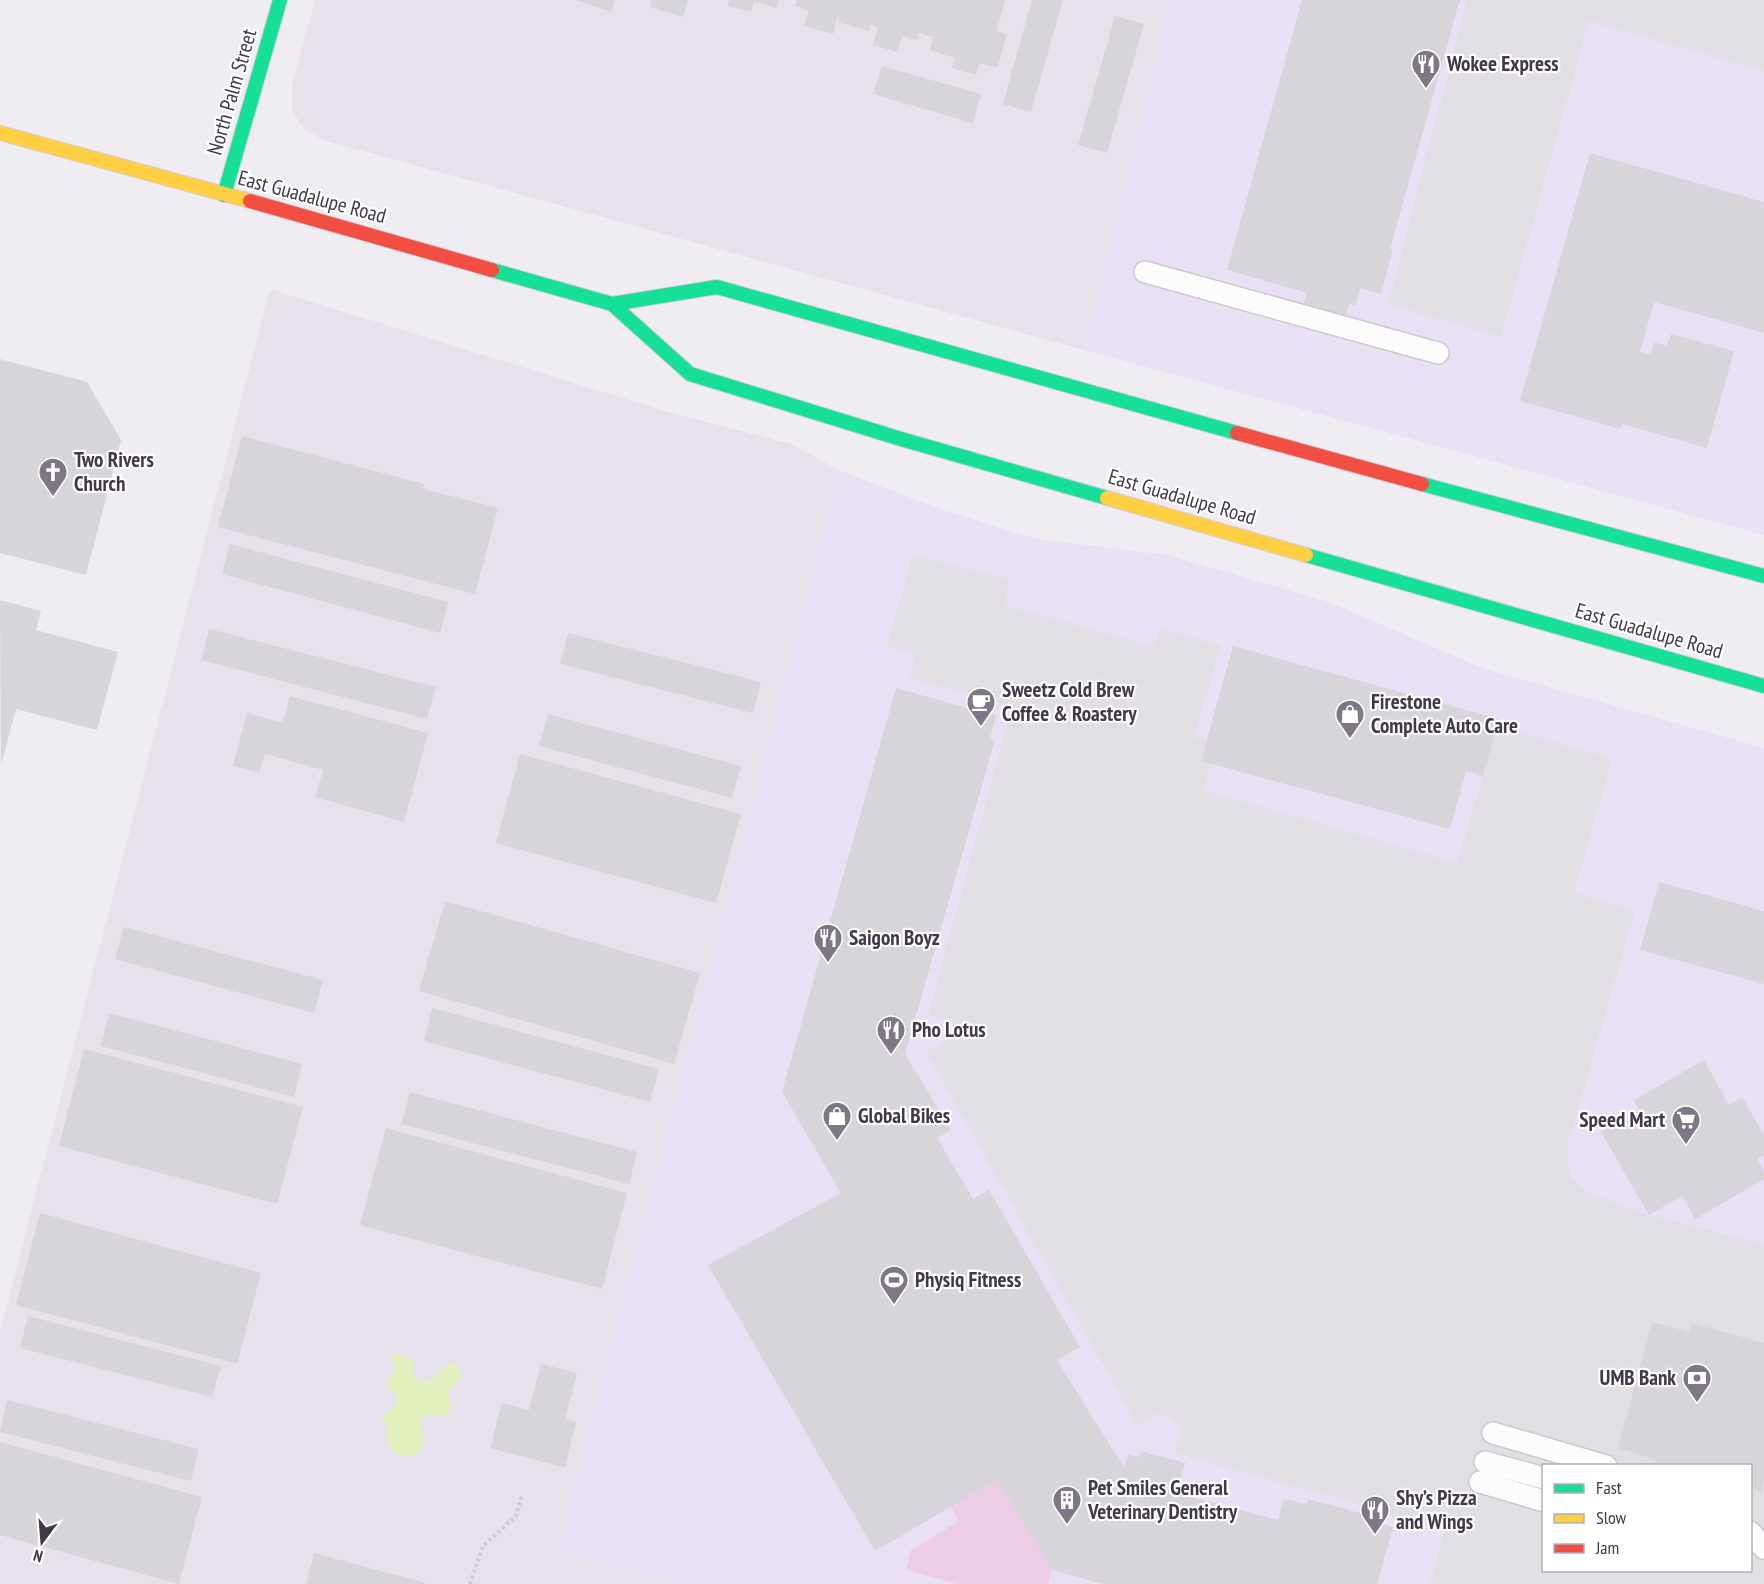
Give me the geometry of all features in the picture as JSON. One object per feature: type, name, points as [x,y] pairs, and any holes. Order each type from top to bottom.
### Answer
[{"type":"main road","name":"North Palm Street","points":[[224,195],[280,0]]},
{"type":"main road","name":"East Guadalupe Road","points":[[0,133],[612,304],[717,286],[1108,399],[1764,576]]},
{"type":"main road","name":"East Guadalupe Road","points":[[612,304],[690,374],[901,439],[1764,686]]},
{"type":"lane","points":[[1145,272],[1438,353]]},
{"type":"lane","points":[[1493,1433],[1599,1464]]},
{"type":"lane","points":[[1485,1462],[1542,1477]]},
{"type":"lane","points":[[1480,1482],[1542,1500]]},
{"type":"lane","points":[[1752,1534],[1764,1548]]},
{"type":"path","points":[[470,1584],[483,1546],[516,1516],[522,1495]]},
{"type":"shaded area","points":[[315,0],[1170,0],[1084,350],[323,140],[305,130],[292,111],[292,85]]},
{"type":"shaded area","points":[[1170,0],[1764,0],[1764,535],[1084,350]]},
{"type":"shaded area","points":[[1467,0],[1764,0],[1764,71],[1589,21],[1501,337],[1388,304]]},
{"type":"shaded area","points":[[270,289],[668,412],[791,444],[839,470],[557,1550],[684,1584],[0,1584],[0,1332]]},
{"type":"shaded area","points":[[839,470],[943,510],[1037,539],[1168,555],[1332,603],[1482,668],[1764,748],[1764,1584],[684,1584],[557,1550]]},
{"type":"shaded area","points":[[913,554],[1010,580],[1004,605],[1154,647],[1160,629],[1221,646],[1194,737],[1216,744],[1203,790],[1457,863],[1498,726],[1612,759],[1574,893],[1635,911],[1568,1143],[1567,1164],[1573,1178],[1590,1194],[1649,1215],[1764,1244],[1764,1584],[1430,1584],[1445,1528],[1174,1453],[1182,1427],[1160,1413],[1137,1425],[926,1052],[955,1035],[951,1022],[928,1015],[1012,706],[910,678],[916,655],[887,647]]},
{"type":"shaded area","points":[[398,1353],[403,1358],[413,1360],[413,1375],[421,1382],[431,1378],[450,1363],[456,1365],[462,1374],[448,1391],[451,1405],[448,1414],[443,1417],[431,1414],[421,1419],[424,1442],[413,1456],[400,1455],[390,1448],[389,1431],[383,1420],[384,1415],[397,1404],[396,1395],[389,1388],[388,1382],[396,1369],[392,1359],[393,1355]]},
{"type":"shaded area","points":[[997,1480],[1052,1570],[1048,1584],[957,1584],[906,1570],[911,1550],[959,1521],[951,1507]]},
{"type":"building","points":[[575,0],[615,0],[611,12]]},
{"type":"building","points":[[652,0],[688,0],[683,17],[650,7]]},
{"type":"building","points":[[729,0],[779,0],[776,8],[754,1],[751,12],[728,6]]},
{"type":"building","points":[[797,0],[1005,0],[997,31],[1007,34],[997,68],[979,63],[976,75],[952,68],[955,58],[930,50],[933,37],[919,33],[917,40],[902,36],[897,52],[873,45],[878,27],[870,25],[869,31],[838,22],[840,17],[838,16],[833,34],[804,26],[809,10],[795,6]]},
{"type":"building","points":[[1032,0],[1063,0],[1031,112],[1003,104]]},
{"type":"building","points":[[1302,0],[1460,0],[1390,249],[1393,249],[1381,294],[1360,288],[1356,306],[1349,304],[1345,319],[1303,307],[1307,293],[1227,270]]},
{"type":"building","points":[[1115,16],[1144,24],[1107,153],[1078,145]]},
{"type":"building","points":[[882,66],[981,94],[973,123],[873,94]]},
{"type":"building","points":[[1590,153],[1764,202],[1764,333],[1654,302],[1640,352],[1651,355],[1654,342],[1667,346],[1671,334],[1734,351],[1707,448],[1622,424],[1620,429],[1520,401]]},
{"type":"building","name":"Two Rivers Church","points":[[0,359],[87,382],[121,440],[86,575],[0,553]]},
{"type":"building","points":[[242,436],[424,484],[423,489],[498,508],[475,594],[218,527]]},
{"type":"building","points":[[230,544],[448,602],[440,633],[222,574]]},
{"type":"building","points":[[0,600],[41,611],[36,630],[118,652],[97,730],[16,709],[1,765]]},
{"type":"building","points":[[209,629],[436,687],[427,719],[201,660]]},
{"type":"building","points":[[568,633],[761,682],[753,713],[560,664]]},
{"type":"building","name":"Firestone Complete Auto Care","points":[[1233,646],[1499,719],[1483,776],[1466,771],[1450,829],[1201,761]]},
{"type":"building","points":[[896,688],[996,716],[990,739],[995,740],[905,1054],[951,1130],[937,1138],[973,1199],[989,1190],[1080,1347],[1057,1360],[1124,1468],[1128,1454],[1140,1457],[1141,1451],[1185,1463],[1177,1493],[1278,1520],[1284,1499],[1307,1504],[1308,1499],[1364,1514],[1363,1519],[1393,1527],[1377,1584],[1103,1584],[1052,1570],[997,1480],[875,1551],[708,1265],[841,1193],[782,1092]]},
{"type":"building","points":[[290,696],[428,733],[404,822],[315,797],[323,770],[265,754],[259,773],[233,766],[247,713],[283,723]]},
{"type":"building","points":[[548,714],[741,766],[732,798],[539,746]]},
{"type":"building","points":[[520,754],[741,814],[716,903],[496,843]]},
{"type":"building","points":[[1659,882],[1764,911],[1764,984],[1640,950]]},
{"type":"building","points":[[445,901],[700,973],[674,1064],[419,991]]},
{"type":"building","points":[[124,927],[323,980],[314,1013],[115,959]]},
{"type":"building","points":[[432,1008],[659,1069],[650,1102],[424,1041]]},
{"type":"building","points":[[109,1013],[302,1064],[294,1097],[101,1046]]},
{"type":"building","points":[[84,1049],[303,1107],[277,1204],[59,1146]]},
{"type":"building","name":"Speed Mart","points":[[1704,1060],[1729,1105],[1742,1097],[1764,1135],[1764,1155],[1757,1159],[1764,1171],[1764,1179],[1695,1219],[1682,1196],[1649,1215],[1601,1132],[1639,1110],[1634,1100]]},
{"type":"building","points":[[410,1092],[637,1152],[629,1184],[401,1124]]},
{"type":"building","points":[[386,1128],[627,1193],[602,1289],[360,1225]]},
{"type":"building","points":[[40,1213],[261,1273],[237,1364],[16,1305]]},
{"type":"building","points":[[28,1316],[221,1366],[212,1397],[20,1348]]},
{"type":"building","name":"UMB Bank","points":[[1652,1322],[1689,1332],[1691,1323],[1764,1343],[1764,1479],[1761,1492],[1752,1489],[1752,1464],[1656,1464],[1657,1460],[1618,1448]]},
{"type":"building","points":[[541,1364],[577,1373],[565,1419],[576,1422],[565,1468],[490,1448],[502,1403],[529,1410]]},
{"type":"building","points":[[7,1400],[199,1449],[191,1481],[0,1432]]},
{"type":"building","points":[[0,1442],[202,1497],[179,1584],[0,1535]]},
{"type":"building","points":[[314,1553],[426,1583],[306,1584]]},
{"type":"traffic: fast","points":[[224,195],[280,0]]},
{"type":"traffic: fast","points":[[492,270],[612,304],[717,287],[1237,433]]},
{"type":"traffic: fast","points":[[612,304],[690,374],[901,439],[1107,498]]},
{"type":"traffic: fast","points":[[1422,484],[1764,576]]},
{"type":"traffic: fast","points":[[1306,555],[1764,686]]},
{"type":"traffic: slow","points":[[0,133],[250,201]]},
{"type":"traffic: slow","points":[[1107,498],[1306,555]]},
{"type":"traffic: jam","points":[[250,201],[492,270]]},
{"type":"traffic: jam","points":[[1237,433],[1422,484]]},
{"type":"place","name":"Wokee Express","points":[[1426,90]]},
{"type":"place","name":"Two Rivers Church","points":[[53,498]]},
{"type":"place","name":"Sweetz Cold Brew Coffee & Roastery","points":[[981,728]]},
{"type":"place","name":"Firestone Complete Auto Care","points":[[1350,740]]},
{"type":"place","name":"Saigon Boyz","points":[[828,964]]},
{"type":"place","name":"Pho Lotus","points":[[891,1056]]},
{"type":"place","name":"Global Bikes","points":[[837,1142]]},
{"type":"place","name":"Speed Mart","points":[[1686,1146]]},
{"type":"place","name":"Physiq Fitness","points":[[894,1306]]},
{"type":"place","name":"UMB Bank","points":[[1697,1404]]},
{"type":"place","name":"Pet Smiles General Veterinary Dentistry","points":[[1067,1526]]},
{"type":"place","name":"Shy’s Pizza and Wings","points":[[1375,1536]]}]
